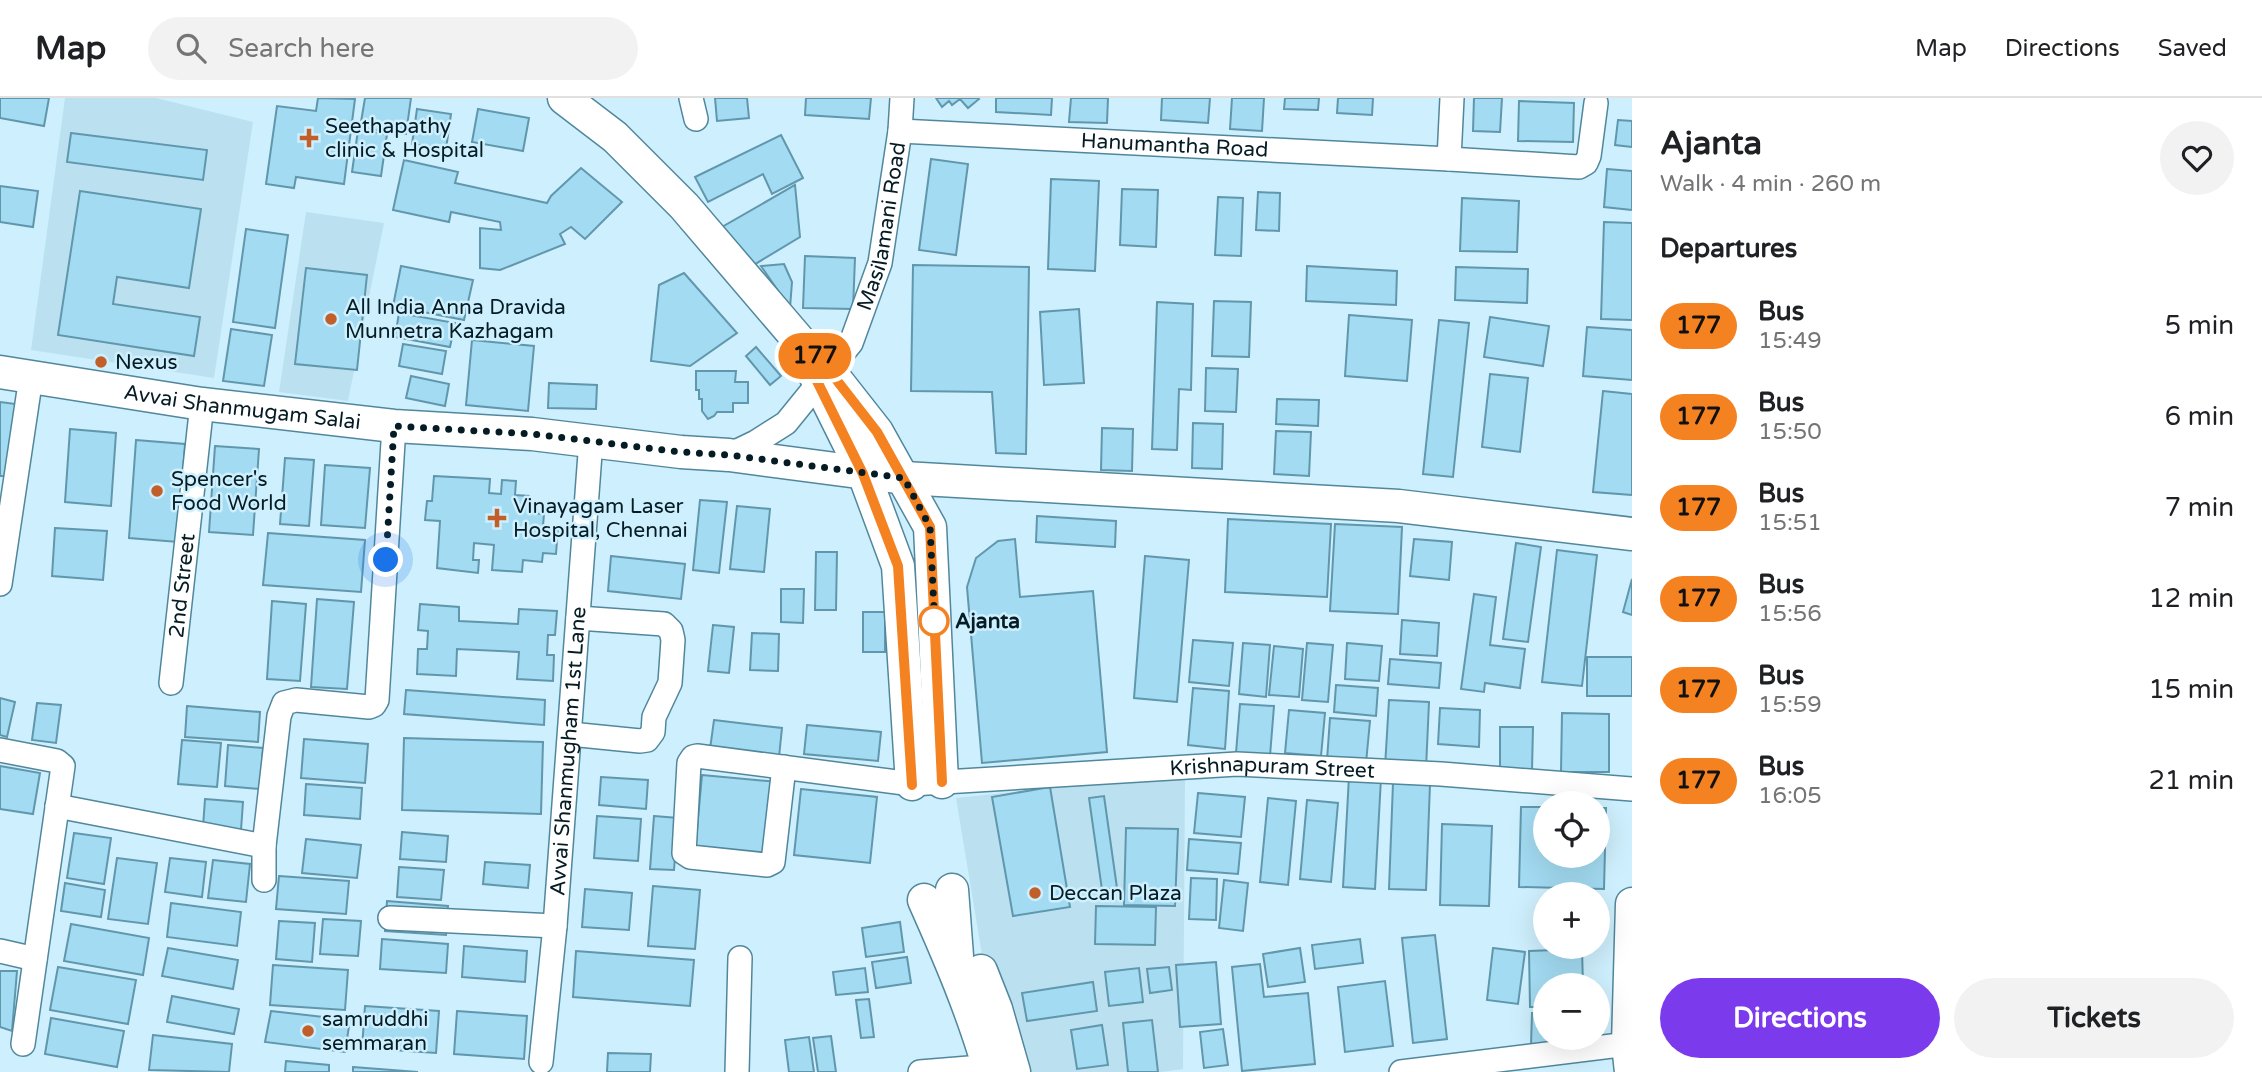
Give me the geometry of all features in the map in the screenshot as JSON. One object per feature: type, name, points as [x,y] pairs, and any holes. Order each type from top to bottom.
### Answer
[{"type":"main road","points":[[564,98],[615,137],[684,206],[818,367],[877,432],[930,527],[927,783]]},
{"type":"main road","points":[[818,367],[898,566],[927,783]]},
{"type":"main road","name":"Avvai Shanmugam Salai","points":[[0,372],[202,404],[394,426],[591,440],[681,452],[729,455],[863,474],[1399,506],[1632,534]]},
{"type":"main road","points":[[938,895],[969,973],[980,1035],[976,1071],[928,947],[938,895]]},
{"type":"main road","points":[[1630,1058],[1632,904]]},
{"type":"main road","points":[[969,973],[996,1009],[1014,1072]]},
{"type":"street","name":"Masilamani Road","points":[[729,455],[786,423],[818,367],[850,343],[880,262],[900,131],[902,98]]},
{"type":"street","points":[[1449,159],[1452,98]]},
{"type":"street","name":"Hanumantha Road","points":[[900,131],[1579,167],[1586,163],[1589,156],[1596,103]]},
{"type":"street","points":[[0,584],[31,377]]},
{"type":"street","name":"2nd Street","points":[[171,683],[202,404]]},
{"type":"street","points":[[264,880],[264,846],[279,716],[284,703],[296,700],[369,707],[374,705],[379,695],[394,426]]},
{"type":"street","name":"Avvai Shanmugham 1st Lane","points":[[541,1062],[555,926],[591,440]]},
{"type":"street","points":[[570,734],[648,740],[653,732],[654,717],[670,683],[673,640],[671,631],[663,624],[578,618]]},
{"type":"street","points":[[0,750],[57,761],[63,766],[23,1044]]},
{"type":"street","name":"Krishnapuram Street","points":[[784,767],[774,862],[767,865],[691,857],[684,853],[689,763],[693,757],[784,767],[927,783],[1237,764],[1441,774],[1632,789]]},
{"type":"street","points":[[57,806],[264,846]]},
{"type":"street","points":[[390,918],[555,926]]},
{"type":"street","points":[[0,951],[35,959]]},
{"type":"street","points":[[737,1072],[740,958]]},
{"type":"street","points":[[1401,1072],[1630,1058]]},
{"type":"street","points":[[920,1072],[976,1071]]},
{"type":"shaded area","points":[[65,98],[156,98],[253,122],[214,378],[31,350]]},
{"type":"shaded area","name":"All India Anna Dravida Munnetra Kazhagam","points":[[306,212],[384,223],[348,401],[279,392]]},
{"type":"shaded area","points":[[1185,779],[1183,1069],[1162,1072],[1029,1072],[983,961],[956,798],[1088,784]]},
{"type":"building","points":[[0,98],[49,98],[44,126],[0,118]]},
{"type":"building","points":[[318,98],[355,99],[344,184],[296,177],[294,188],[266,184],[277,106],[316,111]]},
{"type":"building","points":[[365,98],[411,98],[406,134],[360,128]]},
{"type":"building","points":[[715,98],[747,98],[749,118],[717,121]]},
{"type":"building","points":[[806,98],[871,98],[869,119],[805,115]]},
{"type":"building","points":[[936,98],[979,99],[968,108],[960,99],[952,105],[949,101],[942,107]]},
{"type":"building","points":[[996,98],[1052,98],[1051,115],[996,112]]},
{"type":"building","points":[[1071,98],[1108,98],[1107,123],[1069,122]]},
{"type":"building","points":[[1162,98],[1210,98],[1208,123],[1161,120]]},
{"type":"building","points":[[1232,98],[1264,98],[1262,131],[1230,129]]},
{"type":"building","points":[[1285,98],[1319,98],[1318,110],[1284,109]]},
{"type":"building","points":[[1338,98],[1373,98],[1372,115],[1337,113]]},
{"type":"building","points":[[1474,98],[1502,98],[1500,132],[1473,131]]},
{"type":"building","points":[[1519,101],[1574,103],[1573,142],[1518,141]]},
{"type":"building","points":[[417,109],[451,114],[446,149],[412,144]]},
{"type":"building","points":[[478,109],[529,118],[523,151],[472,142]]},
{"type":"building","points":[[1618,120],[1632,121],[1632,147],[1615,145]]},
{"type":"building","points":[[358,130],[387,134],[381,176],[352,172]]},
{"type":"building","points":[[71,133],[207,150],[203,180],[67,162]]},
{"type":"building","points":[[781,135],[803,178],[772,194],[763,174],[708,202],[695,177]]},
{"type":"building","points":[[931,159],[968,164],[956,255],[919,250]]},
{"type":"building","points":[[404,160],[458,172],[455,183],[547,203],[581,168],[622,202],[585,239],[571,227],[560,234],[565,244],[500,270],[480,268],[480,228],[501,230],[500,222],[451,212],[449,222],[393,210]]},
{"type":"building","points":[[1607,169],[1632,171],[1632,210],[1604,207]]},
{"type":"building","points":[[1051,179],[1099,181],[1095,271],[1048,269]]},
{"type":"building","points":[[795,185],[800,237],[747,269],[715,231]]},
{"type":"building","points":[[0,186],[38,191],[33,227],[0,222]]},
{"type":"building","points":[[1122,189],[1158,190],[1156,247],[1120,245]]},
{"type":"building","points":[[80,191],[201,209],[189,288],[117,277],[113,304],[200,317],[194,356],[58,335]]},
{"type":"building","points":[[1258,192],[1280,193],[1279,231],[1256,230]]},
{"type":"building","points":[[1218,197],[1243,198],[1241,256],[1215,255]]},
{"type":"building","points":[[1462,198],[1519,201],[1517,252],[1460,251]]},
{"type":"building","points":[[1604,222],[1632,223],[1632,320],[1601,319]]},
{"type":"building","points":[[246,229],[288,235],[275,328],[233,322]]},
{"type":"building","points":[[805,256],[855,258],[853,309],[803,308]]},
{"type":"building","points":[[784,264],[792,282],[790,308],[761,266]]},
{"type":"building","points":[[913,265],[1029,267],[1026,454],[996,453],[992,392],[911,391]]},
{"type":"building","points":[[401,266],[473,280],[464,320],[393,306]]},
{"type":"building","points":[[1307,266],[1397,271],[1396,305],[1306,301]]},
{"type":"building","points":[[1456,267],[1528,269],[1527,303],[1455,300]]},
{"type":"building","name":"All India Anna Dravida Munnetra Kazhagam","points":[[306,268],[367,275],[357,370],[295,364]]},
{"type":"building","points":[[684,273],[737,333],[690,366],[651,361],[659,285]]},
{"type":"building","points":[[1214,301],[1251,302],[1249,357],[1212,356]]},
{"type":"building","points":[[1157,302],[1193,304],[1191,390],[1179,389],[1177,450],[1152,449]]},
{"type":"building","points":[[1079,309],[1084,383],[1044,385],[1040,312]]},
{"type":"building","points":[[399,313],[455,323],[450,347],[395,337]]},
{"type":"building","points":[[1349,315],[1412,320],[1407,381],[1345,376]]},
{"type":"building","points":[[1490,317],[1549,326],[1543,366],[1484,357]]},
{"type":"building","points":[[1439,320],[1469,323],[1453,477],[1423,474]]},
{"type":"building","points":[[1587,327],[1632,330],[1632,380],[1583,376]]},
{"type":"building","points":[[231,329],[272,335],[264,386],[223,381]]},
{"type":"building","points":[[472,340],[534,346],[528,411],[466,405]]},
{"type":"building","points":[[403,344],[446,351],[442,374],[399,366]]},
{"type":"building","points":[[756,347],[781,376],[770,385],[746,356]]},
{"type":"building","points":[[1206,368],[1238,369],[1236,412],[1205,411]]},
{"type":"building","points":[[696,371],[736,371],[735,382],[748,382],[748,403],[733,403],[733,412],[717,412],[708,419],[702,411],[699,390],[696,390]]},
{"type":"building","points":[[1490,374],[1528,378],[1520,452],[1482,447]]},
{"type":"building","points":[[411,376],[449,384],[445,406],[406,398]]},
{"type":"building","points":[[549,383],[597,385],[596,409],[548,408]]},
{"type":"building","points":[[1603,391],[1632,394],[1632,495],[1593,492]]},
{"type":"building","points":[[1277,399],[1319,400],[1318,426],[1276,424]]},
{"type":"building","points":[[0,402],[16,404],[7,476],[0,476]]},
{"type":"building","points":[[1193,423],[1223,424],[1222,469],[1192,468]]},
{"type":"building","points":[[1102,428],[1133,429],[1132,471],[1101,470]]},
{"type":"building","points":[[70,429],[116,433],[111,506],[65,502]]},
{"type":"building","points":[[1276,431],[1311,432],[1309,476],[1274,474]]},
{"type":"building","name":"Spencer's Food World","points":[[136,440],[185,444],[178,542],[129,538]]},
{"type":"building","points":[[215,446],[259,449],[253,535],[209,532]]},
{"type":"building","points":[[285,458],[314,460],[309,526],[280,524]]},
{"type":"building","points":[[325,465],[370,468],[365,528],[321,525]]},
{"type":"building","points":[[434,476],[490,479],[489,493],[501,494],[502,480],[516,481],[515,495],[529,496],[528,513],[544,514],[543,526],[558,527],[556,554],[543,553],[542,562],[523,560],[522,572],[492,570],[494,545],[474,543],[473,560],[479,560],[478,573],[437,568],[440,521],[425,520],[427,501],[432,501]]},
{"type":"building","points":[[700,500],[727,502],[719,573],[693,570]]},
{"type":"building","points":[[737,506],[770,509],[764,572],[730,569]]},
{"type":"building","points":[[1037,516],[1116,521],[1115,547],[1036,542]]},
{"type":"building","points":[[1228,519],[1331,524],[1327,597],[1225,592]]},
{"type":"building","points":[[1335,524],[1402,527],[1398,614],[1330,611]]},
{"type":"building","points":[[55,528],[107,531],[103,580],[52,576]]},
{"type":"building","points":[[268,533],[365,540],[361,592],[263,585]]},
{"type":"building","points":[[1015,539],[1020,597],[1093,591],[1107,752],[982,763],[967,587],[976,558],[998,541]]},
{"type":"building","points":[[1414,539],[1452,542],[1449,580],[1410,576]]},
{"type":"building","points":[[1516,543],[1541,547],[1528,642],[1503,639]]},
{"type":"building","points":[[1557,550],[1597,555],[1582,686],[1542,682]]},
{"type":"building","points":[[816,552],[837,552],[836,610],[815,610]]},
{"type":"building","points":[[611,556],[685,564],[681,599],[608,591]]},
{"type":"building","points":[[1145,556],[1189,560],[1177,702],[1134,698]]},
{"type":"building","points":[[1632,579],[1632,615],[1623,612]]},
{"type":"building","points":[[781,589],[804,589],[803,623],[781,622]]},
{"type":"building","points":[[1474,594],[1496,597],[1490,645],[1525,649],[1520,688],[1485,683],[1484,692],[1461,689]]},
{"type":"building","points":[[317,599],[354,602],[347,689],[311,687]]},
{"type":"building","points":[[272,601],[306,604],[300,681],[267,679]]},
{"type":"building","points":[[420,604],[459,607],[459,621],[518,624],[519,609],[557,611],[555,635],[548,635],[547,655],[554,655],[553,681],[517,679],[519,652],[457,649],[456,676],[417,674],[418,649],[427,649],[428,631],[418,630]]},
{"type":"building","points":[[863,612],[885,612],[885,652],[863,652]]},
{"type":"building","points":[[1402,620],[1439,623],[1437,656],[1400,654]]},
{"type":"building","points":[[713,625],[734,627],[729,673],[708,671]]},
{"type":"building","points":[[752,633],[779,634],[778,671],[750,670]]},
{"type":"building","points":[[1193,640],[1233,643],[1229,686],[1189,682]]},
{"type":"building","points":[[1243,643],[1270,645],[1266,697],[1239,694]]},
{"type":"building","points":[[1307,643],[1333,645],[1328,702],[1302,700]]},
{"type":"building","points":[[1347,643],[1382,646],[1379,681],[1345,679]]},
{"type":"building","points":[[1274,646],[1303,649],[1299,697],[1269,695]]},
{"type":"building","points":[[1587,657],[1632,657],[1632,696],[1587,696]]},
{"type":"building","points":[[1390,659],[1441,663],[1439,688],[1388,684]]},
{"type":"building","points":[[1336,685],[1378,688],[1376,716],[1334,712]]},
{"type":"building","points":[[1193,688],[1229,691],[1225,749],[1188,745]]},
{"type":"building","points":[[406,690],[545,700],[544,725],[404,714]]},
{"type":"building","points":[[0,698],[15,702],[7,737],[0,735]]},
{"type":"building","points":[[1389,700],[1429,702],[1426,769],[1385,767]]},
{"type":"building","points":[[37,703],[61,705],[56,743],[32,740]]},
{"type":"building","points":[[1240,704],[1274,706],[1270,756],[1236,753]]},
{"type":"building","points":[[187,706],[260,712],[258,742],[185,737]]},
{"type":"building","points":[[1440,708],[1480,710],[1479,747],[1438,744]]},
{"type":"building","points":[[1289,710],[1325,713],[1321,756],[1285,753]]},
{"type":"building","points":[[1562,713],[1609,714],[1609,772],[1561,772]]},
{"type":"building","points":[[1330,718],[1370,721],[1366,763],[1327,760]]},
{"type":"building","points":[[714,720],[782,728],[779,757],[710,749]]},
{"type":"building","points":[[807,725],[881,732],[878,761],[804,754]]},
{"type":"building","points":[[1500,727],[1533,727],[1532,770],[1500,770]]},
{"type":"building","points":[[404,738],[543,742],[541,814],[402,810]]},
{"type":"building","points":[[304,739],[368,744],[365,783],[301,778]]},
{"type":"building","points":[[182,740],[221,743],[217,787],[178,784]]},
{"type":"building","points":[[228,745],[263,748],[260,789],[225,786]]},
{"type":"building","points":[[0,766],[40,773],[33,814],[0,809]]},
{"type":"building","points":[[702,775],[778,782],[771,859],[695,852]]},
{"type":"building","points":[[1349,776],[1381,778],[1375,889],[1343,887]]},
{"type":"building","points":[[601,777],[648,780],[646,809],[599,805]]},
{"type":"building","points":[[1393,783],[1430,784],[1426,890],[1389,889]]},
{"type":"building","points":[[306,784],[362,788],[360,819],[304,815]]},
{"type":"building","points":[[1050,787],[1070,907],[1013,916],[992,797]]},
{"type":"building","points":[[801,789],[877,797],[870,863],[794,855]]},
{"type":"building","points":[[1198,793],[1245,797],[1241,837],[1194,833]]},
{"type":"building","points":[[1104,796],[1117,888],[1102,890],[1089,798]]},
{"type":"building","points":[[1268,798],[1296,801],[1288,885],[1260,882]]},
{"type":"building","points":[[205,799],[243,802],[241,830],[203,827]]},
{"type":"building","points":[[1307,800],[1338,803],[1331,882],[1300,879]]},
{"type":"building","points":[[1521,807],[1533,807],[1533,868],[1605,868],[1604,882],[1533,882],[1533,887],[1519,887]]},
{"type":"building","points":[[597,816],[641,819],[638,861],[594,858]]},
{"type":"building","points":[[654,816],[678,818],[674,870],[650,869]]},
{"type":"building","points":[[1442,824],[1492,826],[1489,906],[1440,905]]},
{"type":"building","points":[[1126,828],[1178,829],[1175,906],[1124,905]]},
{"type":"building","points":[[402,832],[448,836],[446,862],[400,859]]},
{"type":"building","points":[[74,833],[111,838],[104,884],[67,878]]},
{"type":"building","points":[[306,839],[361,845],[357,878],[302,873]]},
{"type":"building","points":[[1189,839],[1241,843],[1238,874],[1187,870]]},
{"type":"building","points":[[117,858],[157,863],[148,924],[108,919]]},
{"type":"building","points":[[170,858],[206,862],[202,897],[165,892]]},
{"type":"building","points":[[213,860],[250,864],[246,902],[208,898]]},
{"type":"building","points":[[485,862],[530,865],[528,888],[483,884]]},
{"type":"building","points":[[399,867],[444,870],[441,900],[397,897]]},
{"type":"building","points":[[279,876],[349,881],[346,914],[276,909]]},
{"type":"building","points":[[1191,878],[1217,879],[1216,920],[1189,919]]},
{"type":"building","points":[[1224,880],[1248,883],[1243,931],[1219,928]]},
{"type":"building","points":[[65,883],[105,890],[101,917],[61,911]]},
{"type":"building","points":[[653,886],[700,890],[695,949],[648,946]]},
{"type":"building","points":[[585,889],[632,893],[629,930],[582,927]]},
{"type":"building","points":[[387,901],[448,906],[446,935],[385,931]]},
{"type":"building","points":[[171,903],[241,912],[237,946],[167,937]]},
{"type":"building","points":[[1096,906],[1156,907],[1155,945],[1095,944]]},
{"type":"building","points":[[323,919],[361,921],[358,956],[320,954]]},
{"type":"building","points":[[279,921],[315,923],[312,962],[276,959]]},
{"type":"building","points":[[900,922],[904,952],[866,957],[862,928]]},
{"type":"building","points":[[71,924],[149,938],[143,975],[64,961]]},
{"type":"building","points":[[1435,935],[1447,1039],[1413,1043],[1402,938]]},
{"type":"building","points":[[382,939],[448,944],[446,973],[380,969]]},
{"type":"building","points":[[1360,939],[1363,963],[1315,969],[1312,945]]},
{"type":"building","points":[[464,946],[527,951],[525,982],[462,977]]},
{"type":"building","points":[[168,948],[238,960],[233,989],[162,976]]},
{"type":"building","points":[[1300,948],[1305,982],[1268,987],[1263,954]]},
{"type":"building","points":[[1493,948],[1525,952],[1518,1004],[1487,1000]]},
{"type":"building","points":[[576,951],[694,960],[690,1006],[573,997]]},
{"type":"building","points":[[1529,951],[1533,951],[1533,959],[1582,959],[1583,973],[1533,973],[1533,1007],[1530,1007]]},
{"type":"building","points":[[907,957],[911,983],[876,988],[872,962]]},
{"type":"building","points":[[1216,962],[1221,1024],[1180,1027],[1176,965]]},
{"type":"building","points":[[1260,964],[1264,997],[1308,993],[1315,1064],[1242,1071],[1232,967]]},
{"type":"building","points":[[273,965],[348,970],[345,1010],[270,1005]]},
{"type":"building","points":[[58,967],[136,980],[128,1024],[50,1010]]},
{"type":"building","points":[[1169,967],[1172,990],[1150,993],[1147,969]]},
{"type":"building","points":[[865,968],[868,992],[836,995],[833,972]]},
{"type":"building","points":[[1139,968],[1143,1002],[1109,1006],[1105,972]]},
{"type":"building","points":[[0,971],[17,971],[12,1031],[0,1027]]},
{"type":"building","points":[[1385,981],[1393,1046],[1345,1052],[1338,987]]},
{"type":"building","points":[[1093,982],[1097,1011],[1027,1021],[1022,993]]},
{"type":"building","points":[[172,996],[239,1009],[234,1034],[167,1022]]},
{"type":"building","points":[[869,999],[874,1037],[861,1038],[856,1000]]},
{"type":"building","points":[[365,1006],[439,1011],[436,1053],[362,1048]]},
{"type":"building","name":"samruddhi semmaran","points":[[271,1011],[350,1020],[345,1052],[265,1042]]},
{"type":"building","points":[[457,1011],[527,1016],[524,1059],[454,1054]]},
{"type":"building","points":[[1532,1013],[1533,1045],[1531,1045]]},
{"type":"building","points":[[51,1018],[124,1031],[117,1067],[45,1054]]},
{"type":"building","points":[[1152,1020],[1158,1072],[1128,1072],[1123,1023]]},
{"type":"building","points":[[1102,1025],[1108,1065],[1077,1069],[1071,1030]]},
{"type":"building","points":[[1223,1029],[1228,1065],[1204,1068],[1200,1032]]},
{"type":"building","points":[[153,1035],[232,1044],[229,1072],[149,1070]]},
{"type":"building","points":[[831,1036],[836,1072],[818,1072],[813,1038]]},
{"type":"building","points":[[809,1037],[814,1072],[789,1072],[785,1040]]},
{"type":"building","points":[[608,1053],[651,1054],[650,1072],[607,1072]]},
{"type":"building","points":[[286,1061],[329,1065],[329,1072],[285,1072]]},
{"type":"building","points":[[353,1067],[418,1072],[353,1072]]},
{"type":"bus line","name":"177","points":[[912,785],[898,566],[863,474],[813,373],[808,351],[828,369],[877,432],[930,527],[942,782]]},
{"type":"place","name":"Seethapathy clinic & Hospital","points":[[309,138]]},
{"type":"place","name":"All India Anna Dravida Munnetra Kazhagam","points":[[331,319]]},
{"type":"place","name":"Nexus","points":[[101,362]]},
{"type":"place","name":"Spencer's Food World","points":[[157,491]]},
{"type":"place","name":"Vinayagam Laser Hospital, Chennai","points":[[497,518]]},
{"type":"place","name":"Ajanta","points":[[934,621]]},
{"type":"place","name":"Deccan Plaza","points":[[1035,893]]},
{"type":"place","name":"samruddhi semmaran","points":[[308,1031]]},
{"type":"route","points":[[386,560],[394,426],[532,434],[681,452],[729,455],[904,478],[930,527],[935,629],[934,621]]}]
